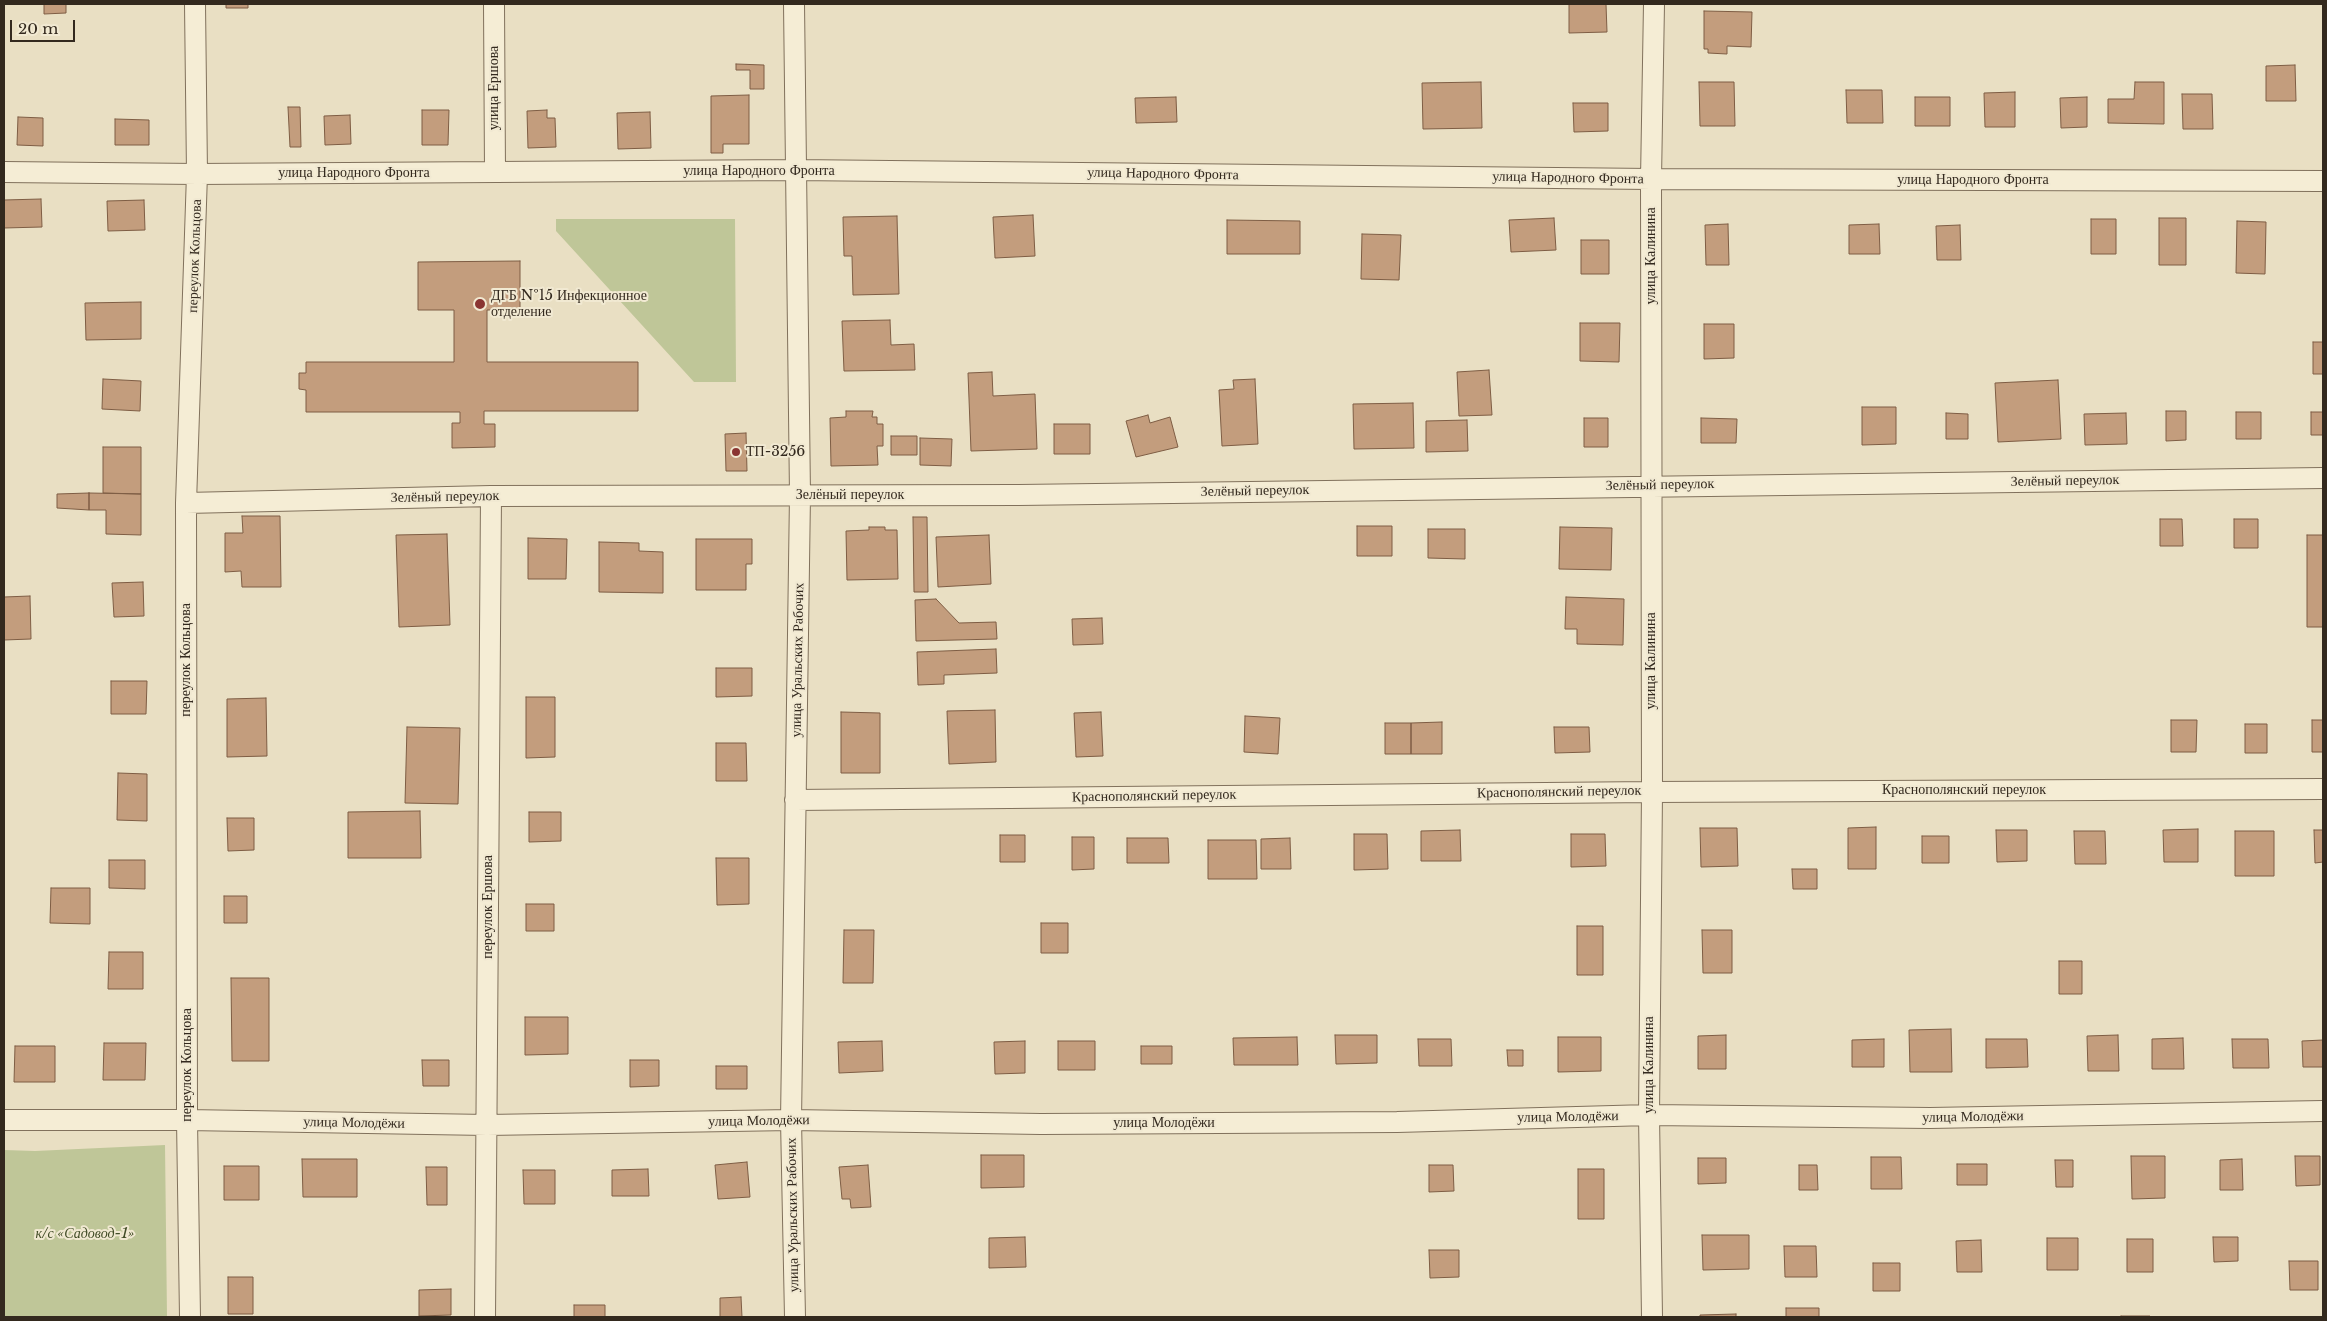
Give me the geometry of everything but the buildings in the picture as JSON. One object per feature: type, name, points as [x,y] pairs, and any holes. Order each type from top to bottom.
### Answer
[{"type":"street","name":"переулок Кольцова","points":[[190,1317],[186,1120],[186,503],[197,174],[195,4]]},
{"type":"street","name":"улица Ершова","points":[[494,4],[495,172]]},
{"type":"street","name":"улица Уральских Рабочих","points":[[794,4],[800,495],[792,1120],[795,1317]]},
{"type":"street","name":"улица Калинина","points":[[1652,1317],[1649,1115],[1652,792],[1651,179],[1654,4]]},
{"type":"street","name":"улица Народного Фронта","points":[[4,172],[197,174],[795,170],[1651,179],[2323,180]]},
{"type":"street","name":"Зелёный переулок","points":[[186,503],[491,496],[1019,495],[1650,485],[2323,478]]},
{"type":"street","name":"переулок Ершова","points":[[485,1317],[491,496]]},
{"type":"street","name":"Краснополянский переулок","points":[[795,800],[1652,792],[2323,789]]},
{"type":"street","name":"улица Молодёжи","points":[[4,1120],[186,1120],[487,1125],[792,1120],[1041,1124],[1397,1122],[1649,1115],[1930,1118],[2323,1111]]},
{"type":"green space","points":[[556,219],[735,219],[736,382],[694,382],[556,231]]},
{"type":"green space","name":"к/с «Садовод-1»","points":[[165,1145],[167,1317],[4,1317],[4,1150],[35,1151]]},
{"type":"place","name":"ДГБ №15 Инфекционное отделение","points":[[480,304]]},
{"type":"place","name":"ТП-3256","points":[[736,452]]}]
